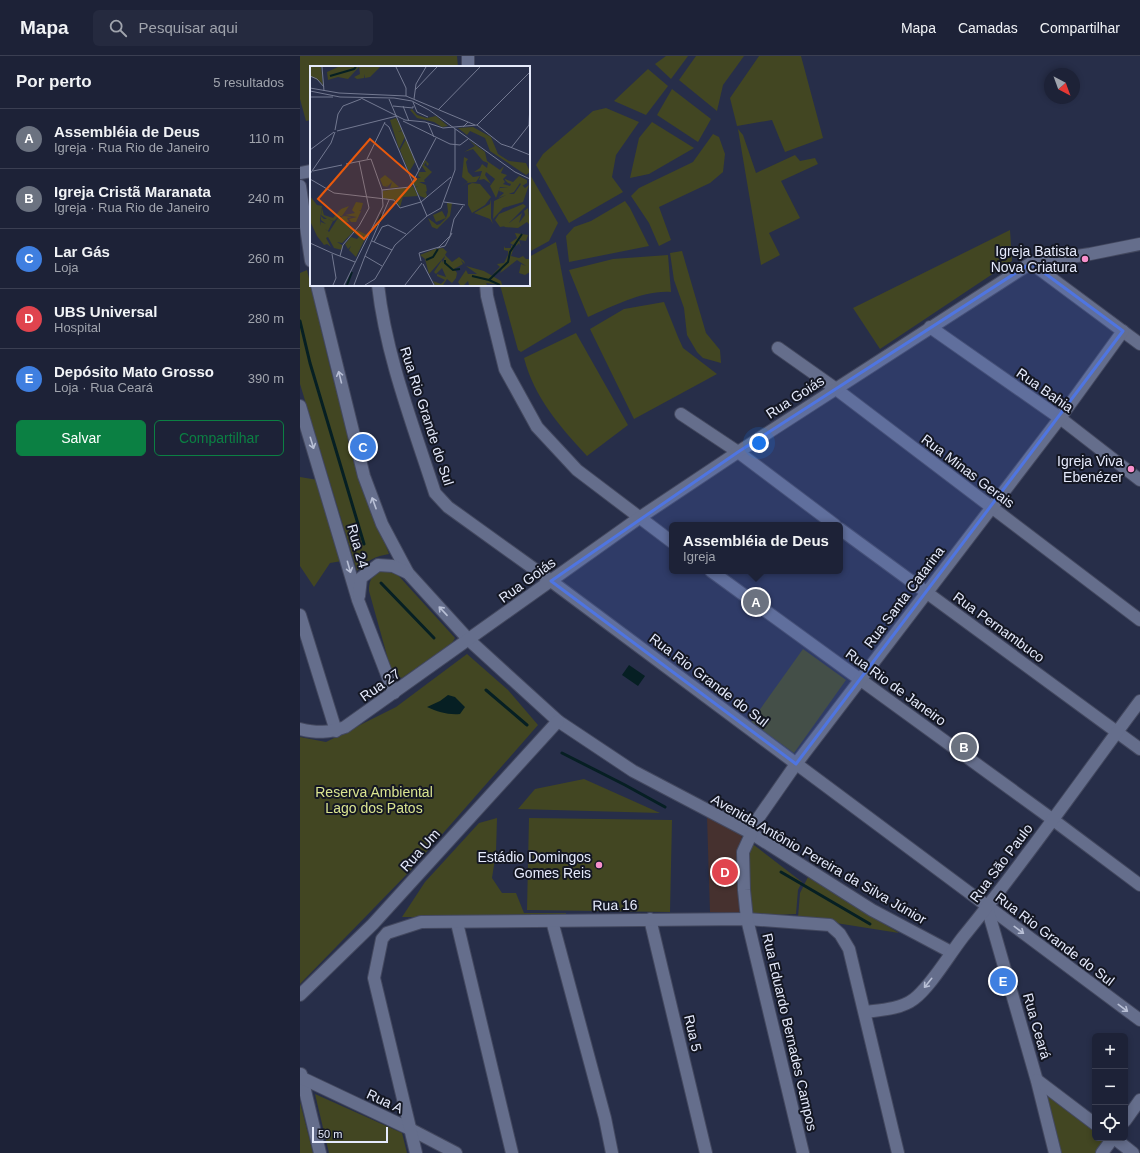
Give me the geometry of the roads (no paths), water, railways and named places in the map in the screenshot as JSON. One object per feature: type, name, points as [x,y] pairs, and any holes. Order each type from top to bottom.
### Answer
[{"type":"street","points":[[300,173],[310,171]]},
{"type":"street","points":[[300,186],[310,258],[300,262]]},
{"type":"street","name":"Rua Goiás","points":[[469,640],[639,518],[738,452],[1031,263],[1090,254],[1140,244]]},
{"type":"street","points":[[1031,263],[1140,344]]},
{"type":"street","name":"Avenida Antônio Pereira da Silva Júnior","points":[[317,286],[364,476],[382,524],[408,573],[469,640],[558,721],[633,771],[751,833],[872,910],[952,952]]},
{"type":"street","name":"Rua Rio Grande do Sul","points":[[378,286],[381,312],[394,365],[435,493],[448,507],[551,581],[1140,1020]]},
{"type":"street","points":[[486,286],[487,296],[505,369],[537,427],[577,470],[669,540]]},
{"type":"street","name":"Rua Bahia","points":[[930,328],[1060,418],[1140,480]]},
{"type":"street","name":"Rua Santa Catarina","points":[[748,919],[744,890],[743,852],[759,817],[796,764],[1060,418],[1123,331]]},
{"type":"street","name":"Rua Minas Gerais","points":[[778,348],[836,389],[1140,620]]},
{"type":"street","name":"Rua 24","points":[[300,406],[358,600],[394,693]]},
{"type":"street","points":[[681,414],[738,452],[831,522]]},
{"type":"street","name":"Rua Pernambuco","points":[[843,531],[1140,749]]},
{"type":"street","points":[[358,600],[362,578],[378,565],[393,566],[408,573]]},
{"type":"street","name":"Rua Rio de Janeiro","points":[[715,574],[1052,819],[1140,885]]},
{"type":"street","points":[[300,615],[336,731]]},
{"type":"street","name":"Rua 27","points":[[300,729],[316,733],[336,731],[345,727],[469,640]]},
{"type":"street","name":"Rua São Paulo","points":[[865,1012],[904,1005],[915,999],[927,986],[988,907],[1140,701]]},
{"type":"street","name":"Rua Um","points":[[300,995],[373,924],[558,721]]},
{"type":"street","name":"Rua Ceará","points":[[988,907],[1037,1080],[1055,1153]]},
{"type":"street","name":"Rua 16","points":[[387,933],[421,922],[457,923],[650,919],[748,919],[830,925],[840,934],[849,949],[898,1153]]},
{"type":"street","name":"Rua 5","points":[[650,919],[706,1153]]},
{"type":"street","name":"Rua Eduardo Bernades Campos","points":[[748,919],[803,1153]]},
{"type":"street","points":[[552,921],[605,1118],[612,1153]]},
{"type":"street","points":[[457,923],[512,1153]]},
{"type":"street","points":[[373,924],[387,933],[382,939],[374,978],[416,1153]]},
{"type":"street","points":[[301,1075],[320,1153]]},
{"type":"street","name":"Rua A","points":[[301,1075],[456,1153]]},
{"type":"street","points":[[1037,1080],[1092,1122]]},
{"type":"street","points":[[1128,1117],[1140,1100]]},
{"type":"street","points":[[1102,1153],[1111,1141]]},
{"type":"street","points":[[1117,1141],[1133,1153]]},
{"type":"waterway","points":[[300,321],[310,363],[364,544]]},
{"type":"waterway","points":[[381,583],[434,638]]},
{"type":"waterway","points":[[486,690],[527,725]]},
{"type":"waterway","points":[[562,753],[665,807]]},
{"type":"waterway","points":[[781,872],[870,924]]},
{"type":"place","name":"Igreja Batista Nova Criatura","points":[[1085,259]]},
{"type":"place","name":"Lar Gás","points":[[363,447]]},
{"type":"place","name":"Igreja Viva Ebenézer","points":[[1131,469]]},
{"type":"place","name":"Assembléia de Deus","points":[[756,602]]},
{"type":"place","name":"Igreja Cristã Maranata","points":[[964,747]]},
{"type":"place","name":"Estádio Domingos Gomes Reis","points":[[599,865]]},
{"type":"place","name":"UBS Universal","points":[[725,872]]},
{"type":"place","name":"Depósito Mato Grosso","points":[[1003,981]]},
{"type":"park label","name":"Reserva Ambiental Lago dos Patos","points":[[374,800]]}]
